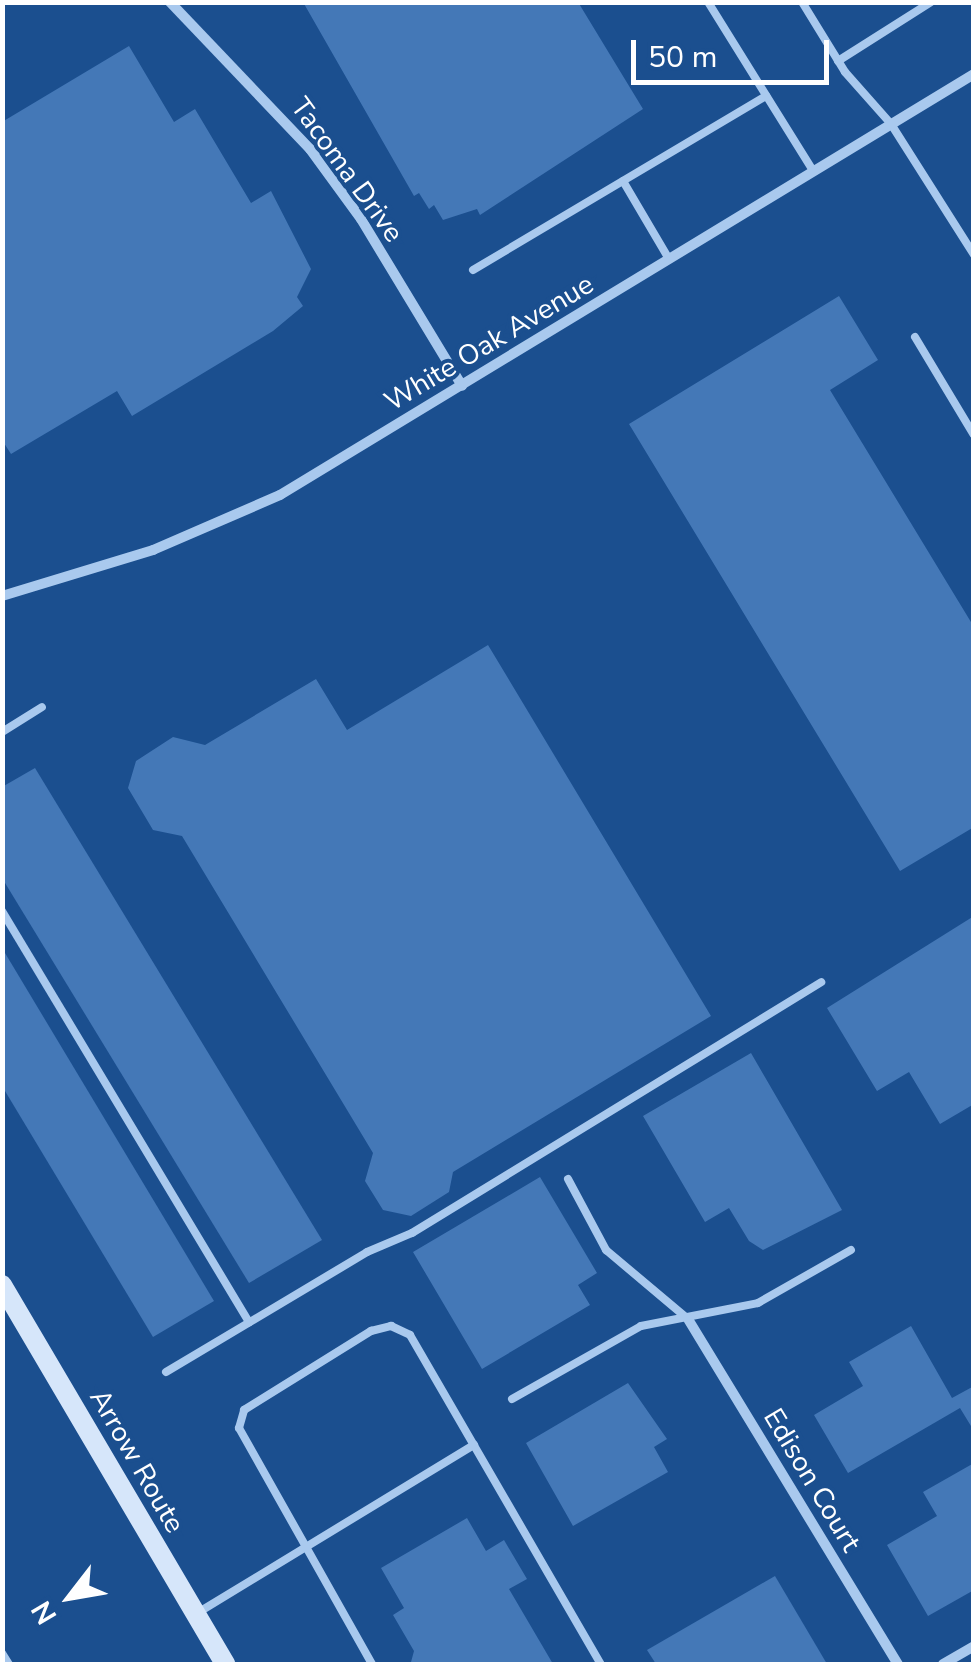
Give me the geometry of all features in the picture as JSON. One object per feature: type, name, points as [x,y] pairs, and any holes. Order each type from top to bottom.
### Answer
[{"type":"main road","name":"Arrow Route","points":[[2,1285],[225,1664]]},
{"type":"street","name":"Tacoma Drive","points":[[170,2],[310,149],[361,219],[462,386]]},
{"type":"street","name":"White Oak Avenue","points":[[2,596],[217,526],[462,386],[974,74]]},
{"type":"street","name":"Edison Court","points":[[688,1319],[898,1664]]},
{"type":"street","points":[[943,1664],[974,1646]]},
{"type":"lane","points":[[708,2],[813,171]]},
{"type":"lane","points":[[802,2],[838,61],[891,124],[974,255]]},
{"type":"lane","points":[[838,61],[930,2]]},
{"type":"lane","points":[[473,270],[766,96]]},
{"type":"lane","points":[[623,181],[669,260]]},
{"type":"lane","points":[[915,337],[974,435]]},
{"type":"lane","points":[[2,732],[42,707]]},
{"type":"lane","points":[[2,911],[250,1322]]},
{"type":"lane","points":[[166,1372],[367,1252],[412,1233],[822,982]]},
{"type":"lane","points":[[568,1179],[606,1250],[688,1319]]},
{"type":"lane","points":[[512,1400],[641,1326],[758,1302],[851,1250]]},
{"type":"lane","points":[[372,1664],[245,1449],[238,1428],[244,1410],[371,1331],[391,1326],[410,1335],[601,1664]]},
{"type":"lane","points":[[195,1614],[474,1445]]},
{"type":"lane","points":[[2,1653],[10,1664]]},
{"type":"building","points":[[303,2],[578,2],[643,109],[480,215],[477,209],[443,220],[434,205],[429,209],[419,193],[414,196]]},
{"type":"building","points":[[129,46],[174,122],[195,109],[251,203],[271,191],[311,269],[297,297],[303,306],[273,331],[132,416],[117,391],[11,454],[2,440],[2,122]]},
{"type":"building","points":[[839,296],[878,360],[830,390],[974,627],[974,827],[900,871],[629,424]]},
{"type":"building","points":[[488,645],[711,1016],[453,1172],[449,1192],[411,1216],[383,1210],[365,1181],[373,1153],[182,836],[153,830],[128,788],[136,761],[173,737],[205,745],[316,679],[347,730]]},
{"type":"building","points":[[35,768],[322,1240],[249,1283],[2,878],[2,787]]},
{"type":"building","points":[[974,916],[974,1104],[940,1124],[909,1072],[877,1091],[827,1008]]},
{"type":"building","points":[[2,948],[214,1301],[153,1337],[2,1086]]},
{"type":"building","points":[[751,1053],[842,1210],[763,1250],[749,1241],[729,1208],[705,1222],[643,1116]]},
{"type":"building","points":[[540,1177],[597,1273],[578,1285],[590,1305],[482,1369],[413,1252]]},
{"type":"building","points":[[911,1326],[952,1398],[974,1386],[974,1431],[960,1408],[848,1473],[814,1415],[863,1386],[849,1362]]},
{"type":"building","points":[[628,1383],[667,1439],[654,1447],[668,1472],[573,1526],[526,1443]]},
{"type":"building","points":[[974,1463],[974,1590],[928,1616],[887,1545],[937,1516],[923,1492]]},
{"type":"building","points":[[467,1518],[486,1551],[504,1540],[527,1579],[509,1589],[553,1664],[411,1662],[414,1651],[393,1615],[404,1608],[381,1568]]},
{"type":"building","points":[[775,1576],[827,1664],[656,1664],[647,1650]]}]
